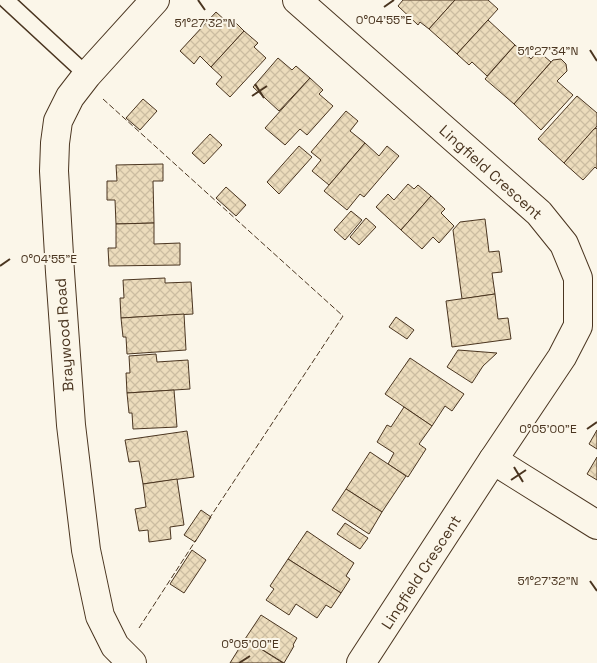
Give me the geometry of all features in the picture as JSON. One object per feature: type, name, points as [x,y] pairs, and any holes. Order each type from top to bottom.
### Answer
[{"type":"street","name":"Braywood Road","points":[[132,663],[116,646],[100,616],[86,550],[69,406],[54,171],[58,121],[70,97],[86,75],[155,0]]},
{"type":"street","name":"Lingfield Crescent","points":[[297,0],[539,213],[564,244],[578,278],[578,326],[562,357],[361,663]]},
{"type":"street","points":[[493,460],[597,525]]},
{"type":"lane","points":[[6,0],[86,75]]},
{"type":"building","points":[[403,0],[455,0],[429,29],[420,22],[418,25],[398,6]]},
{"type":"building","points":[[455,0],[488,0],[498,9],[457,54],[429,29]]},
{"type":"building","points":[[216,12],[227,22],[231,18],[244,31],[211,67],[200,56],[194,64],[180,51]]},
{"type":"building","points":[[488,20],[515,45],[487,76],[472,62],[469,65],[457,54]]},
{"type":"building","points":[[244,31],[258,43],[254,47],[266,58],[230,97],[216,84],[222,77],[211,67]]},
{"type":"building","points":[[515,45],[531,59],[538,51],[551,62],[514,104],[485,79]]},
{"type":"building","points":[[278,58],[292,70],[296,66],[310,78],[279,111],[253,87]]},
{"type":"building","points":[[561,59],[566,64],[567,71],[557,81],[573,95],[541,130],[514,104],[553,60]]},
{"type":"building","points":[[310,78],[323,90],[319,94],[333,106],[307,135],[300,129],[285,145],[265,128]]},
{"type":"building","points":[[577,96],[597,113],[597,126],[564,163],[538,139]]},
{"type":"building","points":[[143,99],[157,111],[140,130],[126,118]]},
{"type":"building","points":[[346,111],[358,121],[350,131],[365,143],[329,185],[312,171],[321,160],[311,152]]},
{"type":"building","points":[[597,128],[597,169],[595,167],[583,180],[564,163]]},
{"type":"building","points":[[210,134],[222,145],[204,164],[192,153]]},
{"type":"building","points":[[365,143],[379,156],[387,146],[399,156],[364,197],[360,194],[347,210],[324,191]]},
{"type":"building","points":[[299,146],[312,157],[279,194],[267,182]]},
{"type":"building","points":[[163,164],[163,181],[153,181],[154,223],[116,224],[115,200],[107,200],[107,181],[117,181],[116,165]]},
{"type":"building","points":[[408,184],[414,189],[418,185],[431,196],[401,230],[376,207],[388,194],[394,200]]},
{"type":"building","points":[[226,187],[246,205],[236,216],[216,198]]},
{"type":"building","points":[[431,196],[445,209],[441,213],[454,226],[439,243],[433,237],[422,249],[401,230]]},
{"type":"building","points":[[351,211],[362,220],[345,240],[334,230]]},
{"type":"building","points":[[366,218],[376,227],[359,245],[350,237]]},
{"type":"building","points":[[485,219],[489,252],[499,251],[502,272],[492,273],[495,294],[462,299],[453,230],[460,222]]},
{"type":"building","points":[[154,223],[154,244],[180,243],[180,265],[109,266],[108,248],[116,248],[116,224]]},
{"type":"building","points":[[165,278],[165,283],[191,282],[193,314],[121,318],[120,298],[124,298],[123,280]]},
{"type":"building","points":[[495,294],[498,319],[508,318],[511,339],[452,347],[446,301]]},
{"type":"building","points":[[184,314],[186,350],[127,354],[126,337],[123,337],[121,318]]},
{"type":"building","points":[[396,317],[414,330],[407,339],[389,327]]},
{"type":"building","points":[[458,350],[497,353],[483,366],[472,383],[447,367]]},
{"type":"building","points":[[156,354],[157,362],[188,360],[190,389],[127,393],[126,373],[130,373],[129,356]]},
{"type":"building","points":[[410,358],[464,394],[452,411],[445,406],[432,426],[385,394]]},
{"type":"building","points":[[174,390],[177,427],[133,429],[132,413],[129,413],[127,393]]},
{"type":"building","points":[[404,407],[432,426],[419,444],[426,449],[408,477],[388,464],[394,453],[377,442],[387,425],[391,427]]},
{"type":"building","points":[[597,430],[597,449],[589,444]]},
{"type":"building","points":[[187,431],[194,477],[143,484],[139,461],[129,462],[125,440]]},
{"type":"building","points":[[370,452],[406,476],[382,512],[346,489]]},
{"type":"building","points":[[597,457],[597,480],[587,474]]},
{"type":"building","points":[[177,479],[184,525],[170,527],[171,539],[149,542],[148,530],[139,531],[135,509],[146,507],[143,484]]},
{"type":"building","points":[[346,489],[382,512],[369,534],[332,510]]},
{"type":"building","points":[[201,510],[211,517],[195,542],[184,535]]},
{"type":"building","points":[[345,523],[368,538],[360,549],[337,534]]},
{"type":"building","points":[[307,531],[354,563],[346,576],[350,579],[341,593],[288,559]]},
{"type":"building","points":[[192,550],[206,560],[184,593],[170,584]]},
{"type":"building","points":[[288,559],[341,593],[331,608],[326,605],[317,618],[296,604],[289,615],[266,600],[274,589],[270,586]]},
{"type":"building","points":[[261,615],[297,638],[284,663],[245,639]]},
{"type":"building","points":[[245,639],[283,663],[230,663]]},
{"type":"fence","points":[[103,99],[343,316],[209,519]]},
{"type":"fence","points":[[139,628],[196,540]]}]
